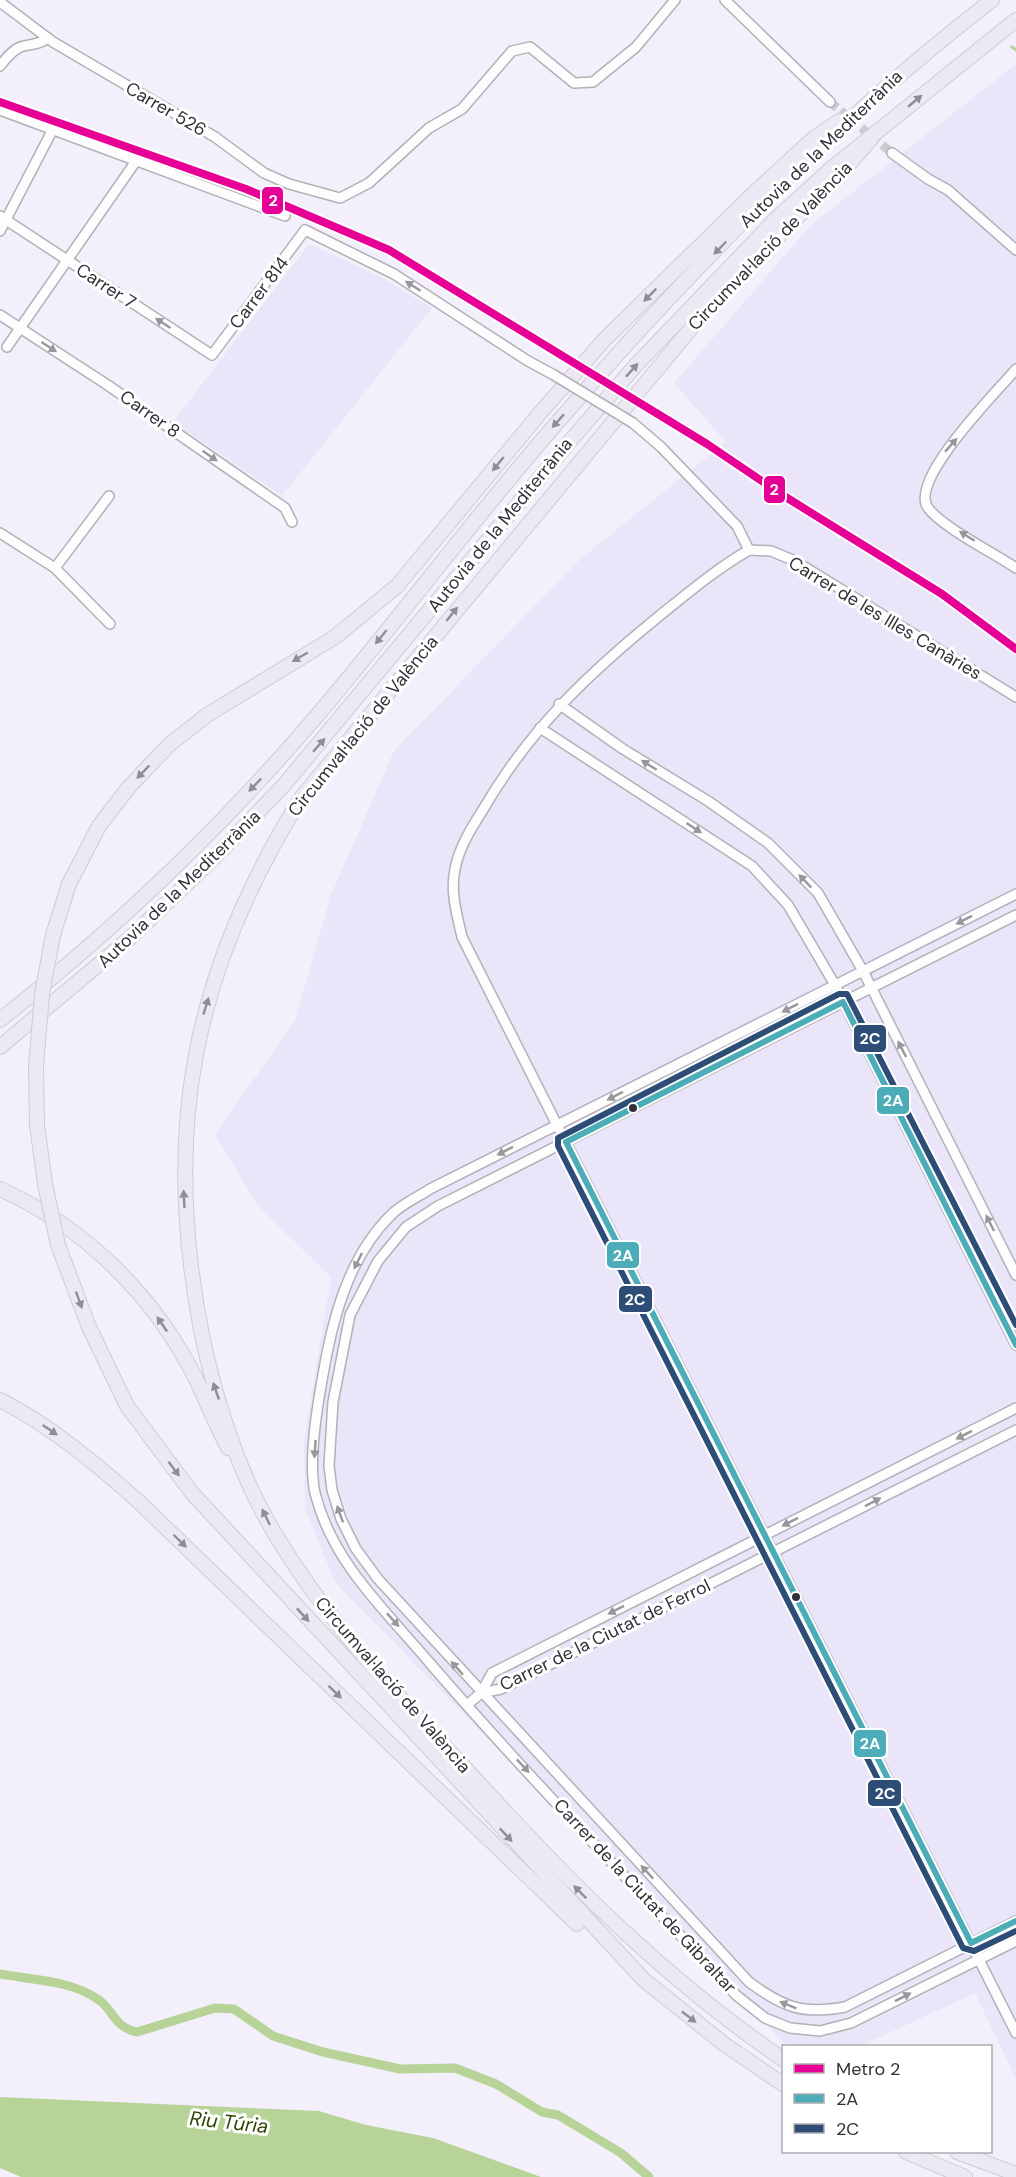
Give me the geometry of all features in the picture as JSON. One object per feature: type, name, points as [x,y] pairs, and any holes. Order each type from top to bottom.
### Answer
[{"type":"highway","name":"Autovia de la Mediterrània","points":[[0,1020],[120,919],[212,831],[269,771],[583,393],[761,205],[865,103],[941,39],[992,0]]},
{"type":"highway","name":"Autovia de la Mediterrània","points":[[0,1047],[93,971],[222,850],[329,733],[571,440],[636,365],[776,220],[832,168],[871,139],[1016,20]]},
{"type":"highway","name":"Circumval·lació de València","points":[[782,2084],[724,2044],[644,1980],[192,1493],[127,1406],[89,1328],[58,1245],[45,1184],[37,1125],[36,1067],[42,994],[53,935],[69,884],[99,826],[129,787],[169,746],[207,715],[335,637],[397,586],[540,413],[604,340],[813,138],[865,103]]},
{"type":"highway","name":"Circumval·lació de València","points":[[782,2059],[687,1990],[580,1892],[388,1685],[307,1585],[270,1525],[241,1467],[211,1377],[191,1277],[183,1195],[190,1085],[202,1018],[228,936],[271,847],[301,798],[718,296],[838,177],[871,139]]},
{"type":"highway","points":[[0,1189],[66,1227],[119,1271],[166,1330],[194,1375],[227,1447],[241,1467]]},
{"type":"highway","points":[[0,1400],[48,1428],[86,1456],[138,1501],[621,1966],[644,1980]]},
{"type":"highway","points":[[911,2153],[965,2177]]},
{"type":"highway","points":[[962,2153],[1016,2174]]},
{"type":"street","name":"Carrer 526","points":[[0,2],[48,38],[154,104],[215,137],[264,173],[289,184],[340,198],[369,183],[429,128],[462,109],[512,51],[530,47],[574,82],[593,82],[636,47],[675,0]]},
{"type":"street","points":[[725,0],[830,102]]},
{"type":"street","points":[[0,66],[11,50],[22,44],[48,38]]},
{"type":"street","points":[[0,111],[285,216]]},
{"type":"street","points":[[0,231],[3,218],[52,131]]},
{"type":"street","points":[[892,153],[928,179],[948,190],[1016,249]]},
{"type":"street","points":[[7,347],[136,161]]},
{"type":"street","name":"Carrer 7","points":[[3,218],[212,355]]},
{"type":"street","name":"Carrer 814","points":[[212,355],[305,231],[394,274],[463,316],[528,362],[583,393]]},
{"type":"street","name":"Carrer 8","points":[[0,315],[285,508],[292,522]]},
{"type":"street","points":[[1016,369],[936,464],[924,496],[927,508],[942,521],[1016,568]]},
{"type":"street","points":[[583,393],[633,423],[661,447],[737,526],[749,550],[710,574],[599,665],[559,704],[496,787],[464,841],[455,870],[453,898],[462,937],[1016,2033]]},
{"type":"street","points":[[55,568],[109,495]]},
{"type":"street","points":[[0,533],[55,568],[110,624]]},
{"type":"street","name":"Carrer de les Illes Canàries","points":[[749,550],[771,551],[795,561],[1016,697]]},
{"type":"street","points":[[559,704],[768,843],[818,893],[863,971],[1016,1275]]},
{"type":"street","points":[[540,728],[752,866],[788,905],[835,986],[1016,1344]]},
{"type":"street","name":"Carrer de la Ciutat de Gibraltar","points":[[1016,894],[430,1189],[392,1214],[361,1253],[335,1312],[319,1400],[315,1491],[324,1520],[342,1558],[367,1591],[466,1705],[736,1995],[765,2018],[790,2028],[820,2031],[851,2023],[1016,1941]]},
{"type":"street","name":"Carrer de la Ciutat de Gibraltar","points":[[971,1943],[845,2007],[821,2011],[792,2008],[749,1982],[378,1579],[357,1549],[341,1519],[332,1490],[329,1466],[333,1402],[350,1315],[378,1261],[406,1227],[438,1206],[1016,915]]},
{"type":"street","name":"Carrer de la Ciutat de Ferrol","points":[[481,1693],[492,1673],[1016,1408]]},
{"type":"street","name":"Carrer de la Ciutat de Ferrol","points":[[481,1693],[501,1689],[1016,1430]]},
{"type":"street","points":[[466,1705],[481,1693]]},
{"type":"street","points":[[971,1943],[1016,1921]]},
{"type":"shaded area","points":[[1016,64],[1016,2079],[975,1993],[863,2045],[786,2045],[335,1582],[305,1508],[304,1442],[331,1277],[257,1205],[215,1134],[295,1021],[331,895],[394,751],[579,560],[726,442],[674,383],[811,225]]},
{"type":"shaded area","points":[[309,244],[381,277],[432,308],[282,496],[173,422]]},
{"type":"water","name":"Riu Túria","points":[[0,2097],[319,2111],[366,2125],[433,2138],[541,2177],[21,2177],[0,2168]]},
{"type":"waterway","points":[[1012,47],[1016,50]]},
{"type":"waterway","points":[[0,1974],[51,1982],[88,1993],[99,2000],[124,2027],[137,2032],[215,2008],[234,2009],[273,2036],[323,2052],[400,2069],[455,2068],[496,2084],[542,2112],[558,2115],[621,2153],[649,2177]]},
{"type":"tunnel","points":[[830,102],[892,153]]},
{"type":"metro line","name":"2","points":[[0,102],[246,189],[389,250],[707,444],[784,496],[942,594],[1016,649]]},
{"type":"transit line","name":"2C","points":[[1016,1325],[847,994],[839,994],[558,1138],[558,1146],[963,1948],[974,1951],[1016,1931]]},
{"type":"transit line","name":"2A","points":[[1016,1345],[843,1002],[566,1142],[971,1943],[1016,1921]]}]
